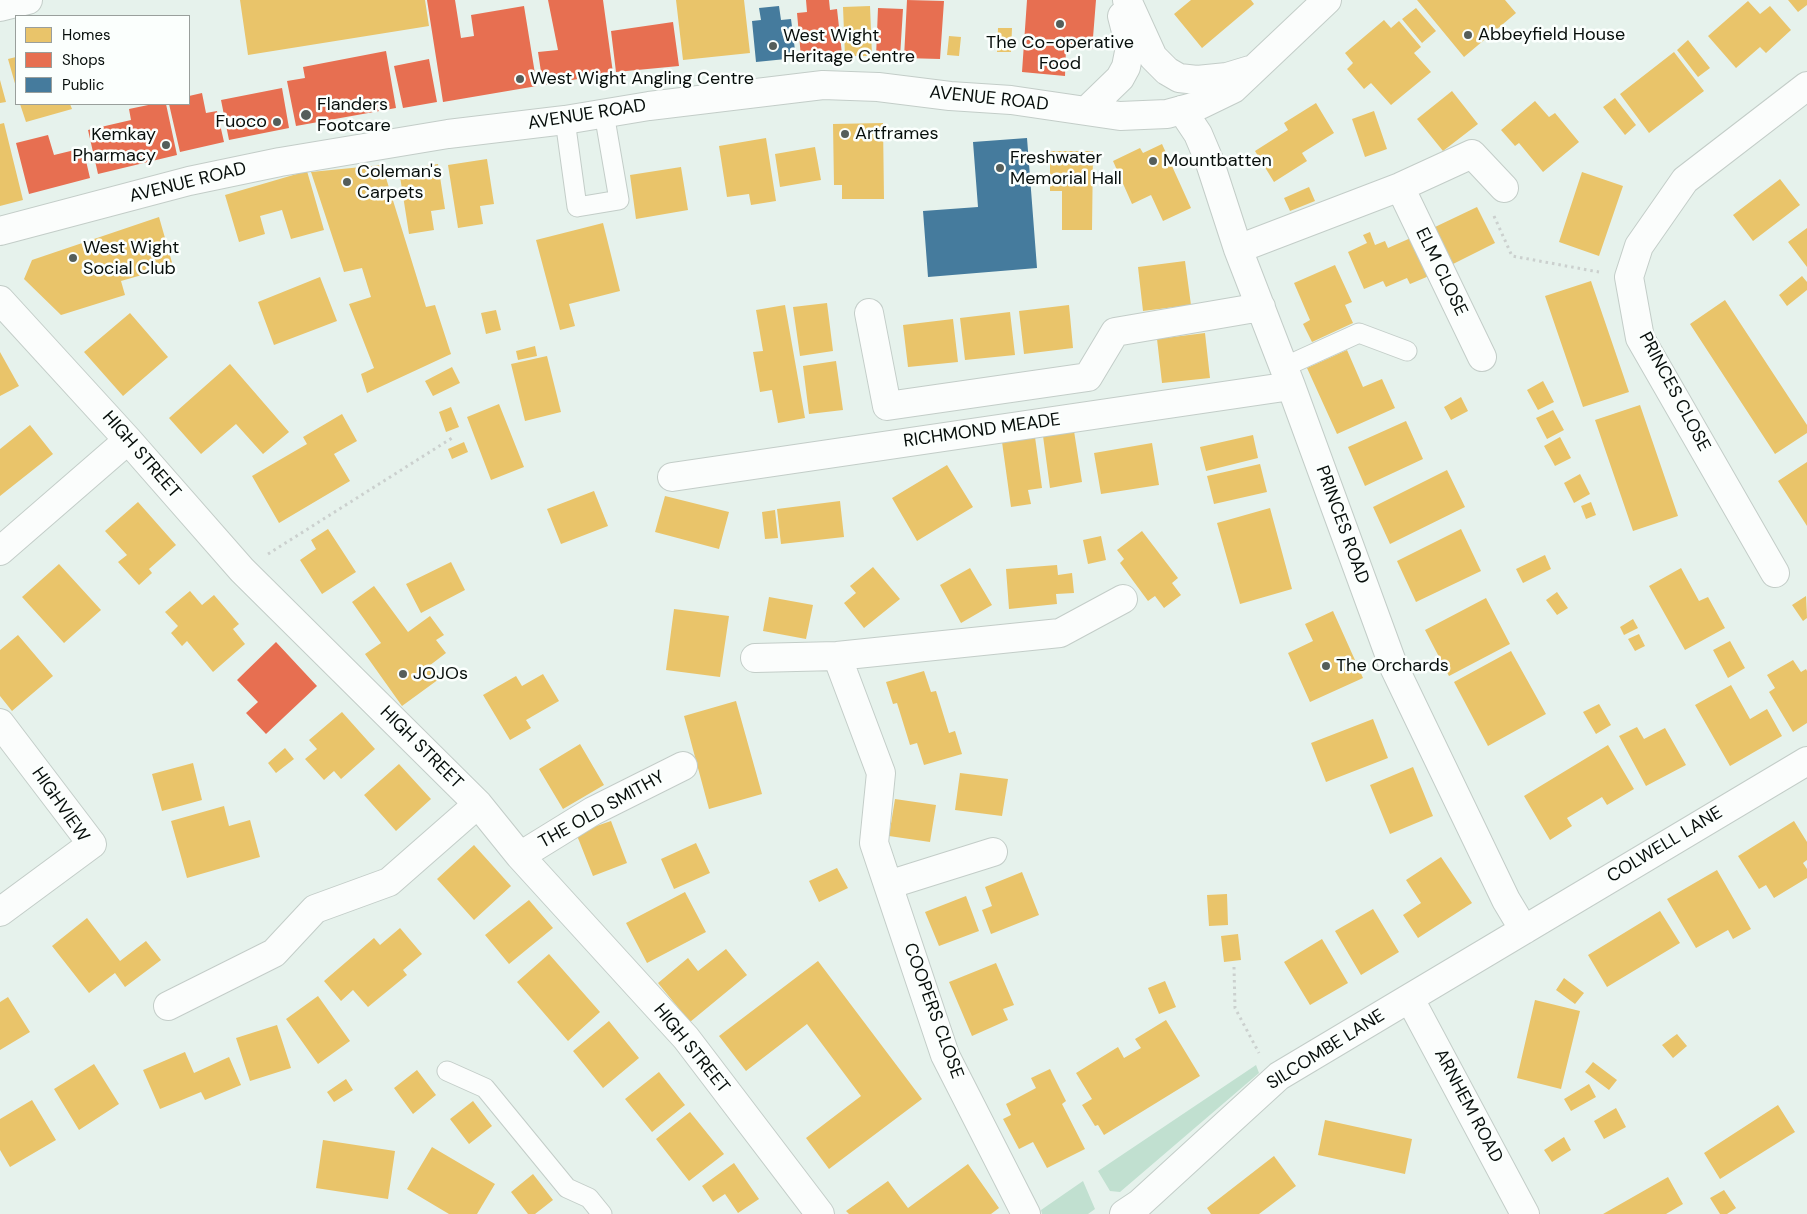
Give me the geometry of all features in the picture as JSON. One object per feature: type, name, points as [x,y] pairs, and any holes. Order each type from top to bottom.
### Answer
[{"type":"street","points":[[0,6],[28,0]]},
{"type":"street","points":[[1087,110],[1120,78],[1126,67],[1130,47],[1118,0]]},
{"type":"street","name":"PRINCES ROAD","points":[[1127,0],[1153,57],[1167,71],[1178,92],[1182,110],[1198,134],[1238,249],[1287,376],[1393,665],[1506,900],[1524,930]]},
{"type":"street","name":"AVENUE ROAD","points":[[0,232],[190,181],[280,162],[448,134],[823,85],[878,87],[1087,110],[1120,116],[1148,116],[1182,110],[1214,100],[1233,89],[1327,0]]},
{"type":"street","points":[[1167,71],[1179,78],[1197,80],[1227,77],[1252,69]]},
{"type":"street","name":"PRINCES CLOSE","points":[[1775,573],[1640,338],[1629,277],[1639,246],[1685,180],[1807,86]]},
{"type":"street","points":[[1238,249],[1400,186],[1472,154],[1504,188]]},
{"type":"street","name":"ELM CLOSE","points":[[1400,186],[1482,357]]},
{"type":"street","name":"HIGH STREET","points":[[0,300],[128,440],[242,570],[478,804],[520,856],[686,1038],[820,1214]]},
{"type":"street","points":[[869,313],[887,406],[1088,378],[1115,332],[1261,307]]},
{"type":"street","name":"RICHMOND MEADE","points":[[672,477],[1287,376]]},
{"type":"street","points":[[0,551],[128,440]]},
{"type":"street","points":[[756,658],[837,656],[1060,633],[1123,599]]},
{"type":"street","name":"COOPERS CLOSE","points":[[837,656],[881,773],[874,843],[945,1055],[1026,1214]]},
{"type":"street","name":"HIGHVIEW","points":[[0,723],[92,844],[0,912]]},
{"type":"street","name":"COLWELL LANE","points":[[1524,930],[1807,760]]},
{"type":"street","name":"THE OLD SMITHY","points":[[520,856],[593,811],[684,766]]},
{"type":"street","points":[[168,1006],[274,953],[315,910],[389,882],[478,804]]},
{"type":"street","points":[[888,885],[993,852]]},
{"type":"street","name":"SILCOMBE LANE","points":[[1124,1214],[1139,1204],[1273,1080],[1524,930]]},
{"type":"street","name":"ARNHEM ROAD","points":[[1410,998],[1525,1214]]},
{"type":"lane","points":[[565,120],[577,207],[619,200],[604,113]]},
{"type":"lane","points":[[1287,376],[1359,333],[1407,351]]},
{"type":"lane","points":[[446,1071],[485,1088],[567,1188],[589,1198],[602,1214]]},
{"type":"path","points":[[1504,188],[1489,205],[1512,256],[1629,277]]},
{"type":"path","points":[[242,570],[452,438]]},
{"type":"path","points":[[1234,967],[1235,1008],[1273,1080]]},
{"type":"green space","points":[[1256,1065],[1259,1073],[1120,1192],[1110,1191],[1098,1171]]},
{"type":"green space","points":[[1083,1181],[1095,1209],[1088,1214],[1042,1214],[1041,1210]]},
{"type":"building: Homes","points":[[240,0],[425,0],[429,26],[248,55]]},
{"type":"building: Homes","points":[[676,0],[744,0],[750,53],[683,60]]},
{"type":"building: Homes","points":[[1191,0],[1251,0],[1254,4],[1202,48],[1174,14]]},
{"type":"building: Homes","name":"Abbeyfield House","points":[[1417,0],[1505,0],[1516,13],[1464,57]]},
{"type":"building: Homes","points":[[1788,0],[1807,0],[1807,5],[1798,12]]},
{"type":"building: Homes","points":[[1748,1],[1760,14],[1770,6],[1791,30],[1766,53],[1760,47],[1736,68],[1708,36]]},
{"type":"building: Homes","points":[[870,6],[872,56],[845,56],[843,7]]},
{"type":"building: Homes","points":[[1416,8],[1436,31],[1422,43],[1402,19]]},
{"type":"building: Homes","points":[[1384,20],[1391,28],[1399,21],[1421,47],[1414,53],[1431,72],[1391,105],[1371,83],[1364,89],[1347,69],[1353,63],[1345,53]]},
{"type":"building: Homes","points":[[998,28],[1012,28],[1011,52],[997,52]]},
{"type":"building: Homes","points":[[949,36],[961,37],[959,56],[947,55]]},
{"type":"building: Homes","points":[[1688,40],[1710,68],[1698,77],[1677,50]]},
{"type":"building: Homes","points":[[1674,52],[1704,91],[1649,133],[1620,94]]},
{"type":"building: Homes","points":[[15,57],[15,84],[8,59]]},
{"type":"building: Homes","points":[[0,80],[6,102],[0,103]]},
{"type":"building: Homes","points":[[1452,91],[1478,124],[1443,151],[1417,119]]},
{"type":"building: Homes","points":[[1615,98],[1636,125],[1625,135],[1603,107]]},
{"type":"building: Homes","points":[[1535,101],[1549,117],[1555,113],[1579,142],[1543,172],[1519,143],[1515,146],[1501,130]]},
{"type":"building: Homes","points":[[1316,103],[1334,133],[1302,153],[1307,161],[1274,182],[1255,151],[1288,130],[1284,123]]},
{"type":"building: Homes","points":[[20,105],[70,105],[72,109],[26,122]]},
{"type":"building: Homes","points":[[1374,111],[1387,149],[1365,157],[1352,119]]},
{"type":"building: Homes","points":[[4,123],[23,200],[0,206],[0,124]]},
{"type":"building: Homes","points":[[883,123],[884,199],[842,199],[842,185],[834,185],[833,124]]},
{"type":"building: Homes","points":[[766,138],[776,201],[751,205],[749,194],[727,197],[719,146]]},
{"type":"building: Homes","points":[[1162,144],[1191,208],[1163,221],[1151,195],[1132,204],[1113,161],[1140,148],[1143,153]]},
{"type":"building: Homes","points":[[815,147],[821,180],[780,187],[775,154]]},
{"type":"building: Homes","points":[[1050,151],[1093,151],[1092,230],[1062,230],[1062,191],[1050,191]]},
{"type":"building: Homes","points":[[487,159],[494,204],[480,206],[483,224],[458,228],[448,165]]},
{"type":"building: Homes","points":[[438,164],[445,209],[431,211],[434,230],[409,234],[399,170]]},
{"type":"building: Homes","points":[[382,165],[426,307],[435,305],[451,354],[367,393],[361,374],[374,368],[349,304],[371,297],[362,268],[344,272],[311,172]]},
{"type":"building: Homes","points":[[681,167],[688,210],[636,219],[630,175]]},
{"type":"building: Homes","points":[[307,171],[324,230],[291,239],[282,210],[260,216],[265,234],[239,242],[225,195]]},
{"type":"building: Homes","points":[[1582,172],[1623,186],[1599,256],[1559,242]]},
{"type":"building: Homes","points":[[1780,179],[1800,205],[1753,241],[1733,215]]},
{"type":"building: Homes","points":[[1309,187],[1315,201],[1290,211],[1284,198]]},
{"type":"building: Homes","points":[[1477,207],[1495,243],[1453,264],[1435,227]]},
{"type":"building: Homes","points":[[159,217],[173,266],[121,281],[125,295],[61,315],[24,279],[32,260]]},
{"type":"building: Homes","points":[[603,223],[620,291],[569,304],[575,326],[560,330],[536,240]]},
{"type":"building: Homes","points":[[1807,228],[1807,267],[1788,242]]},
{"type":"building: Homes","points":[[1370,232],[1375,245],[1385,241],[1388,248],[1413,237],[1429,276],[1410,284],[1407,278],[1386,287],[1383,281],[1364,289],[1348,252],[1367,243],[1363,235]]},
{"type":"building: Homes","points":[[1185,261],[1191,305],[1143,311],[1138,267]]},
{"type":"building: Homes","points":[[1335,265],[1352,302],[1345,305],[1353,323],[1312,342],[1303,324],[1310,320],[1294,283]]},
{"type":"building: Homes","points":[[1802,276],[1807,282],[1807,290],[1787,306],[1779,295]]},
{"type":"building: Homes","points":[[320,277],[337,321],[274,345],[258,302]]},
{"type":"building: Homes","points":[[1591,281],[1629,392],[1583,407],[1545,296]]},
{"type":"building: Homes","points":[[1725,300],[1807,425],[1807,433],[1775,454],[1690,324]]},
{"type":"building: Homes","points":[[827,303],[833,351],[800,356],[793,307]]},
{"type":"building: Homes","points":[[785,305],[805,418],[778,423],[772,390],[760,392],[753,352],[763,351],[756,310]]},
{"type":"building: Homes","points":[[1069,305],[1073,348],[1024,354],[1019,311]]},
{"type":"building: Homes","points":[[496,310],[501,330],[486,334],[481,313]]},
{"type":"building: Homes","points":[[1010,312],[1015,355],[965,360],[960,318]]},
{"type":"building: Homes","points":[[130,313],[168,357],[123,396],[84,352]]},
{"type":"building: Homes","points":[[953,319],[958,362],[908,367],[903,325]]},
{"type":"building: Homes","points":[[1205,333],[1210,378],[1162,383],[1157,339]]},
{"type":"building: Homes","points":[[535,346],[537,356],[518,360],[516,351]]},
{"type":"building: Homes","points":[[1347,350],[1363,387],[1382,379],[1395,408],[1337,434],[1307,368]]},
{"type":"building: Homes","points":[[0,352],[19,386],[0,396]]},
{"type":"building: Homes","points":[[547,356],[561,412],[525,421],[511,364]]},
{"type":"building: Homes","points":[[836,361],[843,410],[809,414],[803,366]]},
{"type":"building: Homes","points":[[230,364],[289,432],[263,454],[236,424],[201,454],[169,418]]},
{"type":"building: Homes","points":[[452,367],[460,383],[433,396],[425,381]]},
{"type":"building: Homes","points":[[1543,381],[1554,402],[1538,410],[1527,390]]},
{"type":"building: Homes","points":[[1461,397],[1468,411],[1451,420],[1444,407]]},
{"type":"building: Homes","points":[[499,404],[524,467],[491,480],[467,417]]},
{"type":"building: Homes","points":[[1640,405],[1678,516],[1633,531],[1595,420]]},
{"type":"building: Homes","points":[[451,407],[459,427],[446,432],[439,412]]},
{"type":"building: Homes","points":[[1553,410],[1564,430],[1547,439],[1536,418]]},
{"type":"building: Homes","points":[[342,414],[357,441],[334,454],[350,481],[279,523],[252,476],[307,444],[303,437]]},
{"type":"building: Homes","points":[[1406,421],[1423,459],[1365,486],[1348,447]]},
{"type":"building: Homes","points":[[30,425],[53,454],[0,496],[0,449]]},
{"type":"building: Homes","points":[[1074,431],[1082,482],[1050,488],[1043,436]]},
{"type":"building: Homes","points":[[1253,435],[1258,458],[1206,471],[1200,447]]},
{"type":"building: Homes","points":[[1035,437],[1042,488],[1028,490],[1031,504],[1011,507],[1002,442]]},
{"type":"building: Homes","points":[[1560,437],[1571,458],[1555,466],[1544,446]]},
{"type":"building: Homes","points":[[464,442],[468,452],[452,459],[448,449]]},
{"type":"building: Homes","points":[[1152,443],[1159,485],[1101,494],[1094,453]]},
{"type":"building: Homes","points":[[1807,462],[1807,526],[1778,481]]},
{"type":"building: Homes","points":[[1260,464],[1267,492],[1214,504],[1207,476]]},
{"type":"building: Homes","points":[[947,465],[973,507],[917,541],[892,498]]},
{"type":"building: Homes","points":[[1447,470],[1465,507],[1390,544],[1373,507]]},
{"type":"building: Homes","points":[[1580,474],[1590,494],[1574,503],[1564,483]]},
{"type":"building: Homes","points":[[594,491],[608,526],[561,544],[547,509]]},
{"type":"building: Homes","points":[[665,496],[729,512],[719,549],[655,532]]},
{"type":"building: Homes","points":[[840,501],[844,537],[781,544],[777,509]]},
{"type":"building: Homes","points":[[138,502],[176,545],[149,569],[152,573],[139,585],[118,562],[127,555],[105,531]]},
{"type":"building: Homes","points":[[1591,502],[1596,515],[1586,519],[1581,506]]},
{"type":"building: Homes","points":[[1270,508],[1292,589],[1240,604],[1217,523]]},
{"type":"building: Homes","points":[[775,510],[778,538],[765,539],[762,512]]},
{"type":"building: Homes","points":[[328,529],[356,572],[322,594],[300,560],[316,549],[311,540]]},
{"type":"building: Homes","points":[[1461,529],[1481,571],[1416,602],[1397,561]]},
{"type":"building: Homes","points":[[1142,531],[1178,578],[1172,583],[1181,595],[1164,608],[1155,596],[1148,601],[1120,563],[1124,559],[1117,550]]},
{"type":"building: Homes","points":[[1101,536],[1106,560],[1088,564],[1083,540]]},
{"type":"building: Homes","points":[[1545,555],[1551,569],[1523,583],[1516,569]]},
{"type":"building: Homes","points":[[451,562],[465,590],[421,613],[406,584]]},
{"type":"building: Homes","points":[[59,564],[101,610],[64,643],[22,597]]},
{"type":"building: Homes","points":[[1057,565],[1058,575],[1072,573],[1074,593],[1056,594],[1057,604],[1009,609],[1006,569]]},
{"type":"building: Homes","points":[[873,567],[900,599],[864,628],[844,603],[856,593],[850,586]]},
{"type":"building: Homes","points":[[970,568],[992,605],[961,623],[940,585]]},
{"type":"building: Homes","points":[[1681,568],[1699,601],[1708,597],[1725,628],[1685,650],[1649,586]]},
{"type":"building: Homes","points":[[374,586],[408,632],[430,616],[444,635],[436,640],[446,653],[429,666],[439,679],[402,706],[365,654],[381,643],[352,602]]},
{"type":"building: Homes","points":[[190,591],[202,605],[214,595],[239,624],[233,629],[245,644],[213,672],[187,641],[182,646],[171,633],[178,626],[165,612]]},
{"type":"building: Homes","points":[[1557,592],[1568,608],[1557,615],[1546,600]]},
{"type":"building: Homes","points":[[1806,596],[1807,618],[1803,621],[1792,605]]},
{"type":"building: Homes","points":[[769,597],[813,605],[806,639],[763,631]]},
{"type":"building: Homes","points":[[1486,598],[1510,644],[1449,676],[1425,630]]},
{"type":"building: Homes","points":[[674,609],[729,616],[720,677],[666,670]]},
{"type":"building: Homes","name":"The Orchards","points":[[1333,611],[1363,678],[1310,702],[1288,653],[1313,641],[1305,624]]},
{"type":"building: Homes","points":[[1633,619],[1638,628],[1624,635],[1620,627]]},
{"type":"building: Homes","points":[[1639,634],[1645,646],[1635,651],[1628,639]]},
{"type":"building: Homes","points":[[18,635],[53,676],[12,711],[0,696],[0,650]]},
{"type":"building: Homes","points":[[1730,641],[1745,668],[1728,678],[1713,650]]},
{"type":"building: Homes","points":[[1511,651],[1546,714],[1488,746],[1454,682]]},
{"type":"building: Homes","points":[[1793,660],[1801,672],[1806,669],[1807,671],[1807,723],[1793,732],[1769,692],[1775,688],[1767,675]]},
{"type":"building: Homes","points":[[924,671],[931,692],[936,691],[949,733],[955,731],[962,754],[924,765],[917,743],[910,745],[897,703],[893,704],[886,682]]},
{"type":"building: Homes","points":[[543,674],[559,701],[526,720],[531,728],[510,740],[483,695],[516,676],[522,686]]},
{"type":"building: Homes","points":[[1731,685],[1750,719],[1767,709],[1782,736],[1730,766],[1695,705]]},
{"type":"building: Homes","points":[[736,701],[762,794],[709,809],[684,716]]},
{"type":"building: Homes","points":[[1599,704],[1611,725],[1596,734],[1583,712]]},
{"type":"building: Homes","points":[[342,712],[375,749],[341,779],[334,771],[324,780],[305,759],[317,749],[309,740]]},
{"type":"building: Homes","points":[[1373,719],[1388,758],[1326,782],[1311,743]]},
{"type":"building: Homes","points":[[1637,727],[1644,739],[1665,728],[1686,765],[1646,786],[1619,736]]},
{"type":"building: Homes","points":[[580,744],[604,785],[563,809],[539,769]]},
{"type":"building: Homes","points":[[1608,745],[1634,789],[1607,805],[1602,797],[1567,818],[1572,826],[1550,840],[1524,796]]},
{"type":"building: Homes","points":[[285,748],[294,759],[276,773],[268,763]]},
{"type":"building: Homes","points":[[193,763],[202,800],[162,811],[152,774]]},
{"type":"building: Homes","points":[[399,764],[431,799],[396,831],[364,795]]},
{"type":"building: Homes","points":[[1413,767],[1433,816],[1390,834],[1370,785]]},
{"type":"building: Homes","points":[[960,773],[1008,779],[1002,816],[955,810]]},
{"type":"building: Homes","points":[[895,799],[936,805],[930,842],[889,836]]},
{"type":"building: Homes","points":[[224,806],[229,826],[250,820],[260,857],[187,878],[171,821]]},
{"type":"building: Homes","points":[[611,821],[627,863],[593,876],[576,833]]},
{"type":"building: Homes","points":[[1794,821],[1807,842],[1807,860],[1803,863],[1807,869],[1807,878],[1774,898],[1766,885],[1759,889],[1738,856]]},
{"type":"building: Homes","points":[[696,843],[710,873],[674,889],[661,859]]},
{"type":"building: Homes","points":[[474,845],[511,886],[474,920],[437,879]]},
{"type":"building: Homes","points":[[1441,857],[1472,903],[1418,938],[1403,915],[1421,903],[1406,880]]},
{"type":"building: Homes","points":[[837,868],[848,888],[819,902],[809,881]]},
{"type":"building: Homes","points":[[1717,870],[1751,929],[1733,939],[1728,930],[1696,948],[1667,899]]},
{"type":"building: Homes","points":[[1022,872],[1039,915],[991,934],[982,910],[992,906],[985,887]]},
{"type":"building: Homes","points":[[685,892],[706,932],[647,963],[626,923]]},
{"type":"building: Homes","points":[[1227,894],[1228,925],[1209,926],[1207,895]]},
{"type":"building: Homes","points":[[966,896],[979,931],[939,946],[925,912]]},
{"type":"building: Homes","points":[[529,900],[553,928],[509,964],[485,935]]},
{"type":"building: Homes","points":[[1373,909],[1399,952],[1361,975],[1335,931]]},
{"type":"building: Homes","points":[[1660,911],[1680,943],[1607,987],[1588,955]]},
{"type":"building: Homes","points":[[87,918],[120,961],[146,941],[161,960],[125,987],[115,973],[89,993],[52,946]]},
{"type":"building: Homes","points":[[400,928],[422,954],[403,970],[407,975],[368,1007],[353,990],[341,1001],[324,981],[374,938],[380,945]]},
{"type":"building: Homes","points":[[1238,934],[1241,960],[1224,962],[1221,936]]},
{"type":"building: Homes","points":[[1322,939],[1348,983],[1310,1005],[1284,962]]},
{"type":"building: Homes","points":[[726,949],[747,975],[690,1022],[658,983],[688,958],[698,971]]},
{"type":"building: Homes","points":[[549,954],[600,1012],[568,1041],[517,982]]},
{"type":"building: Homes","points":[[818,961],[922,1099],[829,1169],[806,1138],[861,1096],[807,1024],[746,1071],[719,1036]]},
{"type":"building: Homes","points":[[996,963],[1014,1005],[1003,1009],[1008,1020],[972,1036],[949,982]]},
{"type":"building: Homes","points":[[1564,978],[1584,993],[1575,1004],[1556,990]]},
{"type":"building: Homes","points":[[1165,981],[1176,1007],[1159,1014],[1148,988]]},
{"type":"building: Homes","points":[[318,996],[350,1041],[318,1064],[286,1019]]},
{"type":"building: Homes","points":[[8,997],[30,1032],[0,1050],[0,1002]]},
{"type":"building: Homes","points":[[1535,1000],[1580,1011],[1561,1089],[1517,1078]]},
{"type":"building: Homes","points":[[1166,1020],[1200,1076],[1104,1135],[1098,1125],[1095,1126],[1082,1105],[1092,1099],[1076,1073],[1118,1047],[1124,1058],[1141,1048],[1135,1039]]},
{"type":"building: Homes","points":[[609,1021],[639,1058],[603,1088],[573,1051]]},
{"type":"building: Homes","points":[[277,1025],[291,1068],[250,1081],[236,1038]]},
{"type":"building: Homes","points":[[1677,1034],[1687,1046],[1673,1058],[1662,1045]]},
{"type":"building: Homes","points":[[185,1052],[194,1073],[229,1057],[241,1085],[205,1100],[201,1092],[160,1109],[143,1070]]},
{"type":"building: Homes","points":[[1593,1062],[1617,1080],[1609,1090],[1585,1072]]},
{"type":"building: Homes","points":[[94,1064],[119,1104],[79,1130],[54,1089]]},
{"type":"building: Homes","points":[[1050,1069],[1066,1101],[1062,1104],[1085,1149],[1047,1168],[1033,1142],[1019,1149],[1003,1119],[1011,1115],[1006,1104],[1036,1088],[1031,1078]]},
{"type":"building: Homes","points":[[417,1070],[436,1095],[413,1114],[394,1088]]},
{"type":"building: Homes","points":[[659,1072],[685,1105],[652,1132],[625,1099]]},
{"type":"building: Homes","points":[[346,1079],[353,1090],[334,1102],[327,1092]]},
{"type":"building: Homes","points":[[1589,1084],[1596,1097],[1571,1111],[1564,1099]]},
{"type":"building: Homes","points":[[32,1100],[56,1140],[10,1167],[0,1150],[0,1119]]},
{"type":"building: Homes","points":[[473,1101],[492,1126],[469,1144],[450,1119]]},
{"type":"building: Homes","points":[[1778,1105],[1795,1132],[1720,1179],[1704,1153]]},
{"type":"building: Homes","points":[[1616,1108],[1626,1127],[1604,1139],[1594,1121]]},
{"type":"building: Homes","points":[[690,1112],[724,1154],[689,1181],[656,1139]]},
{"type":"building: Homes","points":[[1325,1120],[1412,1139],[1405,1174],[1318,1155]]},
{"type":"building: Homes","points":[[1564,1137],[1571,1150],[1552,1162],[1544,1150]]},
{"type":"building: Homes","points":[[323,1140],[395,1151],[388,1199],[316,1188]]},
{"type":"building: Homes","points":[[432,1147],[495,1184],[477,1214],[449,1214],[407,1189]]},
{"type":"building: Homes","points":[[1274,1156],[1296,1186],[1259,1214],[1211,1214],[1207,1208]]},
{"type":"building: Homes","points":[[734,1163],[759,1199],[738,1213],[725,1194],[713,1202],[702,1186]]},
{"type":"building: Homes","points":[[968,1164],[999,1208],[991,1214],[849,1214],[846,1211],[888,1181],[908,1208]]},
{"type":"building: Homes","points":[[533,1174],[553,1200],[535,1214],[528,1214],[511,1192]]},
{"type":"building: Homes","points":[[1668,1177],[1683,1204],[1666,1214],[1603,1214]]},
{"type":"building: Homes","points":[[1724,1190],[1736,1208],[1727,1214],[1720,1214],[1710,1198]]},
{"type":"building: Shops","points":[[427,0],[455,0],[461,38],[474,36],[471,15],[524,6],[537,86],[443,102]]},
{"type":"building: Shops","points":[[548,0],[603,0],[613,73],[543,85],[538,52],[558,50]]},
{"type":"building: Shops","points":[[806,0],[829,0],[830,10],[837,9],[842,54],[801,57],[797,13],[807,12]]},
{"type":"building: Shops","points":[[907,0],[944,1],[940,59],[904,58]]},
{"type":"building: Shops","name":"The Co-operative Food","points":[[1027,0],[1096,0],[1092,50],[1066,48],[1065,76],[1022,72]]},
{"type":"building: Shops","points":[[878,8],[903,9],[900,57],[876,57]]},
{"type":"building: Shops","points":[[673,22],[679,66],[616,72],[611,31]]},
{"type":"building: Shops","points":[[386,51],[396,108],[296,126],[287,81],[305,78],[303,67]]},
{"type":"building: Shops","points":[[429,59],[437,102],[403,108],[394,66]]},
{"type":"building: Shops","points":[[282,88],[289,128],[229,140],[221,100]]},
{"type":"building: Shops","points":[[202,93],[206,113],[217,111],[224,142],[180,152],[169,105],[190,105],[190,96]]},
{"type":"building: Shops","points":[[148,105],[166,105],[177,155],[98,174],[88,130],[131,120],[129,109]]},
{"type":"building: Shops","points":[[48,135],[54,155],[83,148],[90,178],[29,194],[16,143]]},
{"type":"building: Shops","points":[[276,642],[317,686],[266,734],[246,713],[258,702],[237,680]]},
{"type":"building: Public","points":[[779,6],[781,20],[791,19],[796,58],[756,62],[752,21],[761,20],[759,8]]},
{"type":"building: Public","points":[[1027,138],[1037,268],[928,277],[923,211],[978,207],[973,142]]},
{"type":"place","name":"The Co-operative Food","points":[[1060,24]]},
{"type":"place","name":"Abbeyfield House","points":[[1468,35]]},
{"type":"place","name":"West Wight Heritage Centre","points":[[773,46]]},
{"type":"place","name":"West Wight Angling Centre","points":[[520,79]]},
{"type":"place","name":"Flanders Footcare","points":[[306,115]]},
{"type":"place","name":"Fuoco","points":[[277,122]]},
{"type":"place","name":"Artframes","points":[[845,134]]},
{"type":"place","name":"Kemkay Pharmacy","points":[[166,145]]},
{"type":"place","name":"Mountbatten","points":[[1153,161]]},
{"type":"place","name":"Freshwater Memorial Hall","points":[[1000,168]]},
{"type":"place","name":"Coleman's Carpets","points":[[347,182]]},
{"type":"place","name":"West Wight Social Club","points":[[73,258]]},
{"type":"place","name":"The Orchards","points":[[1326,666]]},
{"type":"place","name":"JOJOs","points":[[403,674]]}]
